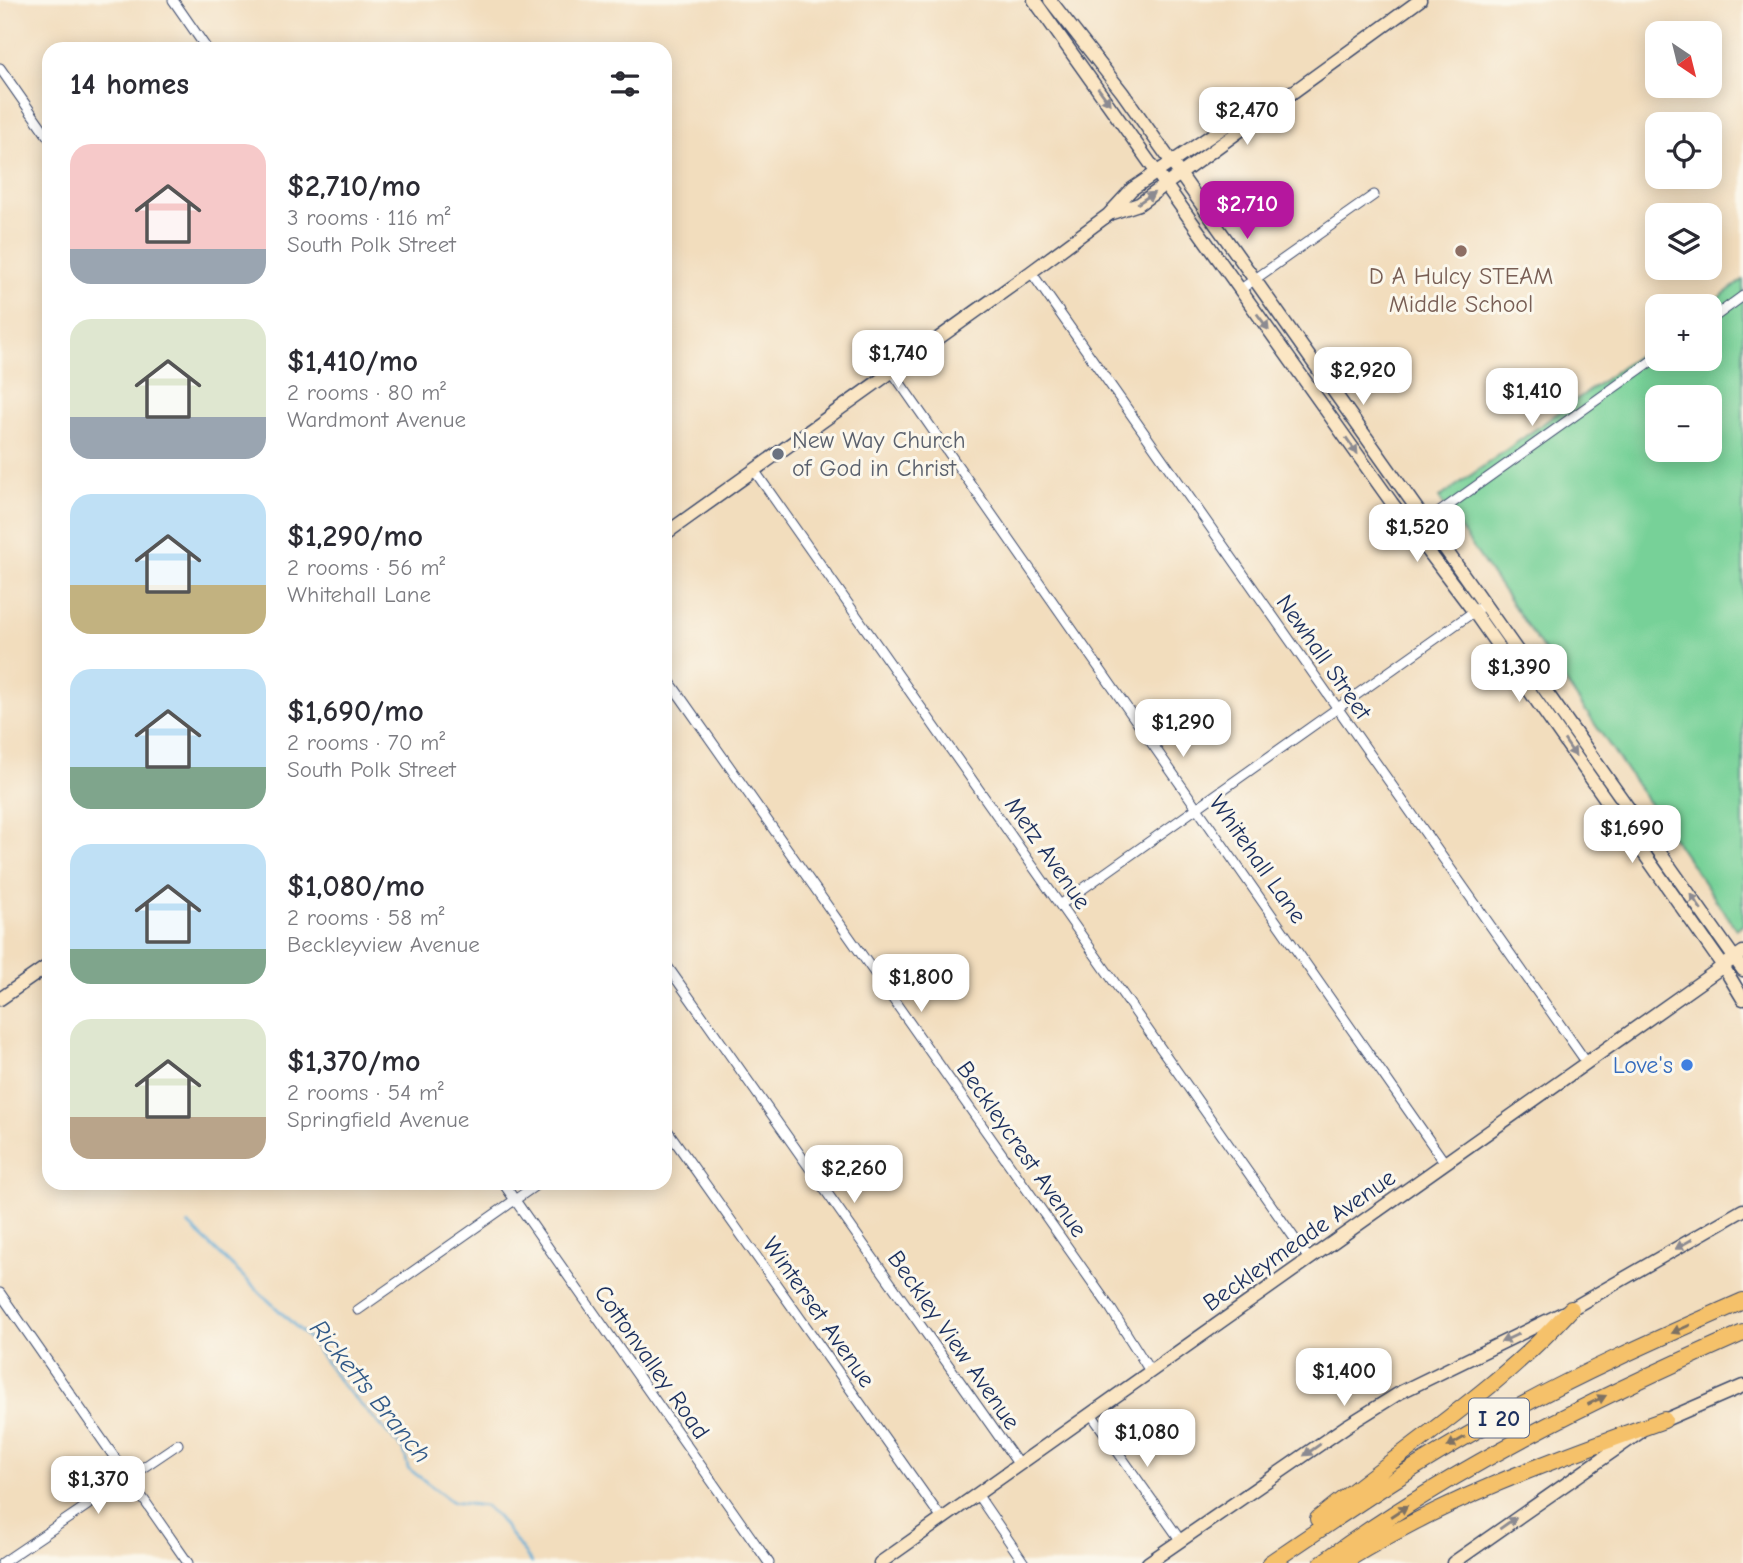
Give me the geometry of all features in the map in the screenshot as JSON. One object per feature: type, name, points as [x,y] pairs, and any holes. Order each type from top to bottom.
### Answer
[{"type":"highway","name":"I 20","points":[[1270,1563],[1397,1477],[1506,1414],[1633,1350],[1743,1301]]},
{"type":"highway","points":[[1264,1563],[1343,1499],[1443,1425],[1547,1336],[1572,1309]]},
{"type":"highway","name":"I 20","points":[[1322,1563],[1418,1499],[1519,1440],[1633,1382],[1743,1333]]},
{"type":"highway","points":[[1342,1563],[1413,1521],[1484,1488],[1664,1420]]},
{"type":"main road","points":[[1034,0],[1122,92],[1424,523],[1486,603],[1602,769],[1739,955],[1743,970]]},
{"type":"main road","points":[[1050,0],[1068,37],[1157,171],[1413,531],[1474,612],[1723,966],[1743,999]]},
{"type":"main road","points":[[1108,215],[1139,204],[1420,0]]},
{"type":"main road","points":[[672,529],[1031,272],[1108,215],[1132,189],[1157,171],[1261,102],[1294,91]]},
{"type":"main road","points":[[1310,386],[1322,377]]},
{"type":"main road","points":[[1366,465],[1378,456]]},
{"type":"main road","points":[[1591,778],[1602,769]]},
{"type":"main road","name":"Beckleymeade Avenue","points":[[880,1563],[1739,955]]},
{"type":"main road","points":[[0,999],[42,970]]},
{"type":"main road","points":[[1148,1563],[1348,1425],[1401,1392],[1572,1309],[1743,1210]]},
{"type":"main road","points":[[1452,1563],[1597,1461],[1664,1420],[1743,1387]]},
{"type":"street","points":[[173,0],[203,42]]},
{"type":"street","points":[[0,68],[42,128]]},
{"type":"street","points":[[1241,289],[1374,195]]},
{"type":"street","name":"Newhall Street","points":[[1031,272],[1587,1063]]},
{"type":"street","points":[[1722,311],[1743,296]]},
{"type":"street","points":[[1413,531],[1645,366]]},
{"type":"street","name":"Whitehall Lane","points":[[892,373],[1446,1163]]},
{"type":"street","name":"Metz Avenue","points":[[754,470],[1310,1259]]},
{"type":"street","points":[[1060,905],[1486,603]]},
{"type":"street","name":"Beckleycrest Avenue","points":[[672,685],[1111,1309],[1150,1371]]},
{"type":"street","name":"Beckley View Avenue","points":[[672,973],[1018,1465]]},
{"type":"street","name":"Winterset Avenue","points":[[672,1137],[942,1519]]},
{"type":"street","name":"Cottonvalley Road","points":[[508,1190],[769,1563]]},
{"type":"street","points":[[358,1310],[529,1190]]},
{"type":"street","points":[[0,1293],[188,1563]]},
{"type":"street","points":[[1091,1414],[1181,1541]]},
{"type":"street","points":[[2,1563],[178,1444]]},
{"type":"street","points":[[977,1494],[1024,1563]]},
{"type":"green space","points":[[1743,280],[1743,924],[1736,929],[1439,498],[1645,351],[1645,371],[1722,371],[1722,295]]},
{"type":"waterway","name":"Ricketts Branch","points":[[188,1224],[309,1339],[343,1386],[404,1450],[408,1468],[452,1502],[484,1506],[495,1514],[532,1563]]},
{"type":"place","name":"D A Hulcy STEAM Middle School","points":[[1461,251]]},
{"type":"place","name":"New Way Church of God in Christ","points":[[778,454]]},
{"type":"place","name":"Love's","points":[[1687,1065]]}]
